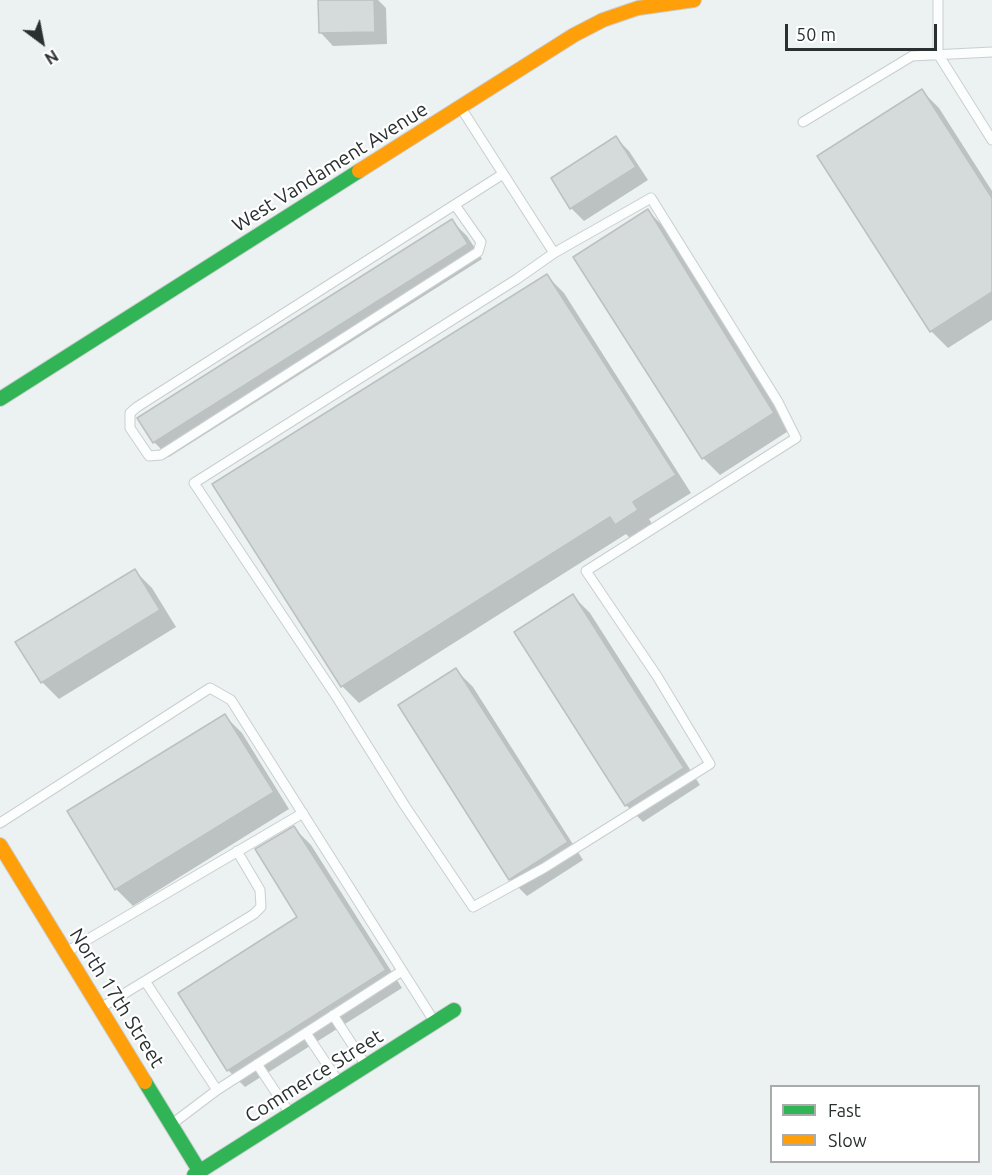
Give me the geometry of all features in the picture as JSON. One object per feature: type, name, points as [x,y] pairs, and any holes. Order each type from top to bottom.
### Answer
[{"type":"street","name":"West Vandament Avenue","points":[[0,399],[574,35],[603,20],[638,8],[694,0]]},
{"type":"street","name":"North 17th Street","points":[[0,845],[171,1124],[197,1173]]},
{"type":"street","name":"Commerce Street","points":[[197,1173],[454,1010]]},
{"type":"lane","points":[[938,0],[938,54],[992,140]]},
{"type":"lane","points":[[803,122],[912,56],[992,51]]},
{"type":"lane","points":[[461,108],[554,254]]},
{"type":"lane","points":[[455,205],[481,242],[478,252],[161,455],[149,456],[130,429],[130,413],[137,407],[503,174]]},
{"type":"lane","points":[[651,198],[778,402],[796,438],[586,571],[657,676],[711,764],[544,868],[473,907],[194,483],[554,254],[651,198]]},
{"type":"lane","points":[[0,823],[210,688],[231,700],[435,1023]]},
{"type":"lane","points":[[66,953],[303,813]]},
{"type":"lane","points":[[100,1008],[254,914],[261,907],[260,890],[237,851]]},
{"type":"lane","points":[[171,1124],[217,1090],[402,971]]},
{"type":"lane","points":[[145,981],[217,1090]]},
{"type":"lane","points":[[333,1015],[367,1066]]},
{"type":"lane","points":[[306,1033],[339,1083]]},
{"type":"lane","points":[[257,1064],[291,1114]]},
{"type":"building","points":[[318,0],[374,0],[375,32],[319,33]]},
{"type":"building","points":[[922,89],[992,198],[992,292],[930,332],[817,156]]},
{"type":"building","points":[[616,136],[636,167],[570,209],[551,178]]},
{"type":"building","points":[[648,209],[774,413],[702,459],[573,257]]},
{"type":"building","points":[[452,219],[468,244],[153,443],[137,418]]},
{"type":"building","points":[[547,274],[676,475],[633,502],[638,510],[615,525],[610,517],[341,687],[212,484]]},
{"type":"building","points":[[135,569],[160,610],[41,683],[15,642]]},
{"type":"building","points":[[573,594],[684,768],[625,806],[514,632]]},
{"type":"building","points":[[456,668],[568,842],[509,880],[398,705]]},
{"type":"building","points":[[225,714],[274,792],[115,890],[67,811]]},
{"type":"building","points":[[294,826],[386,970],[227,1071],[178,993],[297,917],[255,849]]},
{"type":"traffic: fast","points":[[0,399],[359,171]]},
{"type":"traffic: fast","points":[[194,1175],[454,1010]]},
{"type":"traffic: fast","points":[[145,1082],[200,1172]]},
{"type":"traffic: slow","points":[[359,171],[574,35],[603,20],[638,8],[694,0]]},
{"type":"traffic: slow","points":[[0,845],[145,1082]]}]
